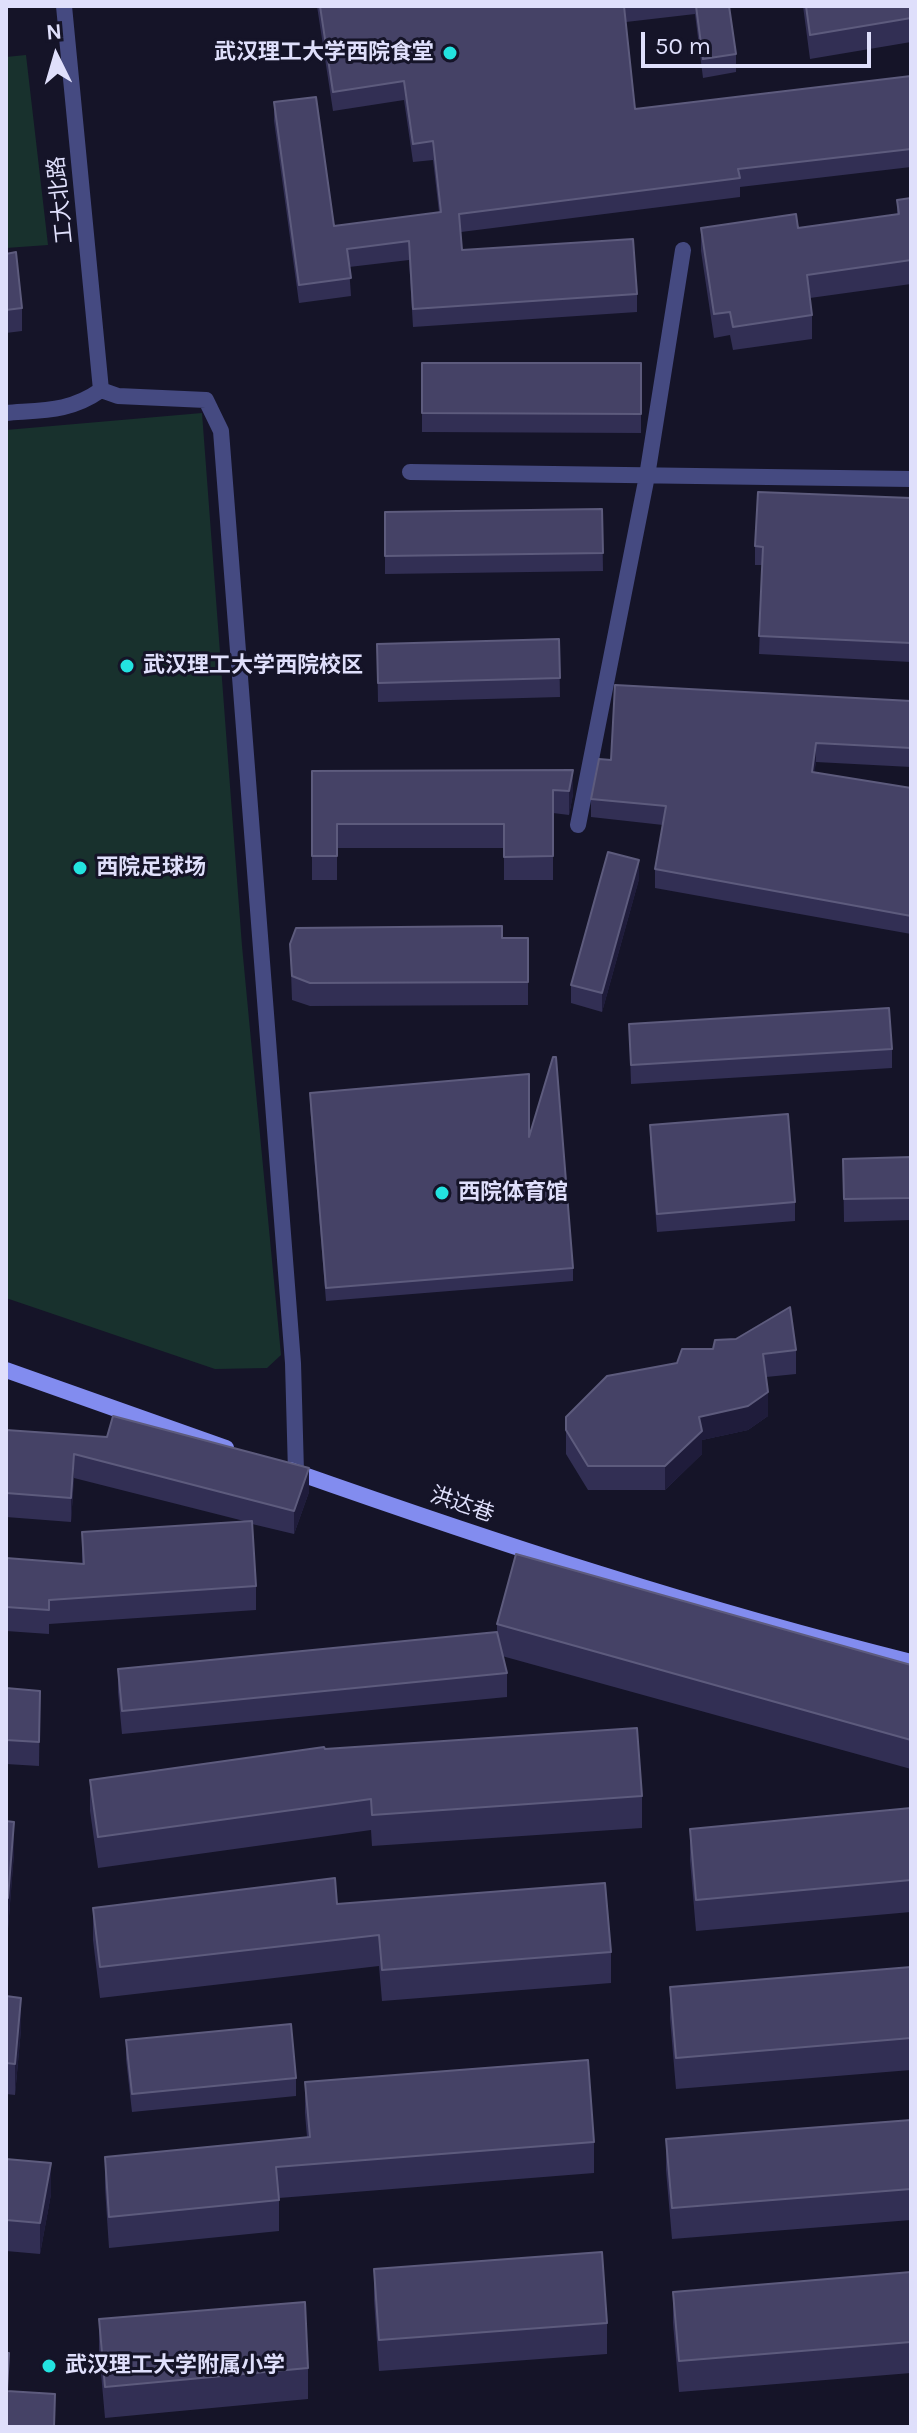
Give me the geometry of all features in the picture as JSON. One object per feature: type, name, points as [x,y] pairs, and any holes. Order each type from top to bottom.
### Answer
[{"type":"street","name":"工大北路","points":[[64,6],[101,390]]},
{"type":"street","points":[[578,825],[647,476],[683,250]]},
{"type":"street","points":[[6,413],[65,408],[84,402],[101,390],[118,396],[206,400],[221,431],[293,1363],[296,1472]]},
{"type":"street","points":[[410,472],[911,479]]},
{"type":"street","points":[[6,1370],[243,1454]]},
{"type":"street","name":"洪达巷","points":[[273,1464],[495,1539],[768,1625],[911,1662]]},
{"type":"green space","points":[[26,55],[48,245],[6,248],[6,57]]},
{"type":"green space","points":[[202,413],[242,946],[281,1355],[267,1368],[215,1369],[6,1298],[6,430]]},
{"type":"building","points":[[320,6],[624,6],[635,109],[911,76],[911,149],[738,169],[740,178],[459,214],[462,250],[633,239],[637,294],[413,309],[409,241],[347,249],[351,278],[299,285],[274,102],[316,97],[334,226],[441,212],[433,141],[413,144],[404,81],[333,92]]},
{"type":"building","points":[[696,6],[729,6],[736,54],[703,59]]},
{"type":"building","points":[[806,6],[911,6],[911,18],[810,35]]},
{"type":"building","points":[[911,198],[911,260],[807,275],[812,315],[733,327],[730,312],[714,314],[701,228],[796,214],[798,228],[899,214],[897,200]]},
{"type":"building","points":[[16,252],[22,308],[6,310],[6,254]]},
{"type":"building","points":[[422,363],[641,363],[641,414],[422,413]]},
{"type":"building","points":[[758,492],[911,498],[911,643],[759,636],[763,547],[755,546]]},
{"type":"building","points":[[602,509],[603,553],[385,556],[385,512]]},
{"type":"building","points":[[559,639],[560,678],[378,683],[377,644]]},
{"type":"building","points":[[615,685],[911,701],[911,748],[816,743],[812,772],[911,788],[911,916],[655,869],[666,806],[591,799],[599,759],[611,760]]},
{"type":"building","points":[[573,770],[569,791],[553,790],[553,856],[504,857],[504,824],[337,824],[337,856],[312,856],[312,771]]},
{"type":"building","points":[[608,852],[639,860],[602,993],[571,985]]},
{"type":"building","points":[[502,926],[502,938],[528,938],[528,982],[310,983],[292,976],[290,944],[296,928]]},
{"type":"building","points":[[889,1008],[892,1049],[631,1065],[629,1024]]},
{"type":"building","name":"西院体育馆","points":[[553,1057],[556,1057],[573,1268],[326,1288],[310,1093],[529,1074],[529,1137]]},
{"type":"building","points":[[788,1114],[795,1202],[657,1214],[650,1125]]},
{"type":"building","points":[[911,1157],[911,1198],[844,1199],[843,1159]]},
{"type":"building","points":[[790,1307],[796,1350],[763,1354],[768,1392],[748,1406],[699,1417],[702,1431],[665,1466],[588,1466],[566,1430],[566,1417],[607,1376],[677,1363],[682,1349],[713,1349],[715,1340],[736,1339]]},
{"type":"building","points":[[113,1416],[309,1468],[294,1511],[74,1454],[71,1498],[6,1493],[6,1430],[107,1437]]},
{"type":"building","points":[[252,1521],[256,1586],[49,1600],[49,1610],[6,1607],[6,1558],[84,1564],[82,1532]]},
{"type":"building","points":[[516,1554],[911,1665],[911,1740],[497,1624]]},
{"type":"building","points":[[497,1632],[507,1673],[122,1711],[118,1669]]},
{"type":"building","points":[[6,1688],[40,1691],[39,1742],[6,1740]]},
{"type":"building","points":[[637,1728],[642,1796],[372,1815],[371,1799],[98,1837],[90,1780],[324,1747]]},
{"type":"building","points":[[911,1808],[911,1880],[696,1900],[690,1829]]},
{"type":"building","points":[[6,1821],[14,1822],[8,1898],[6,1898]]},
{"type":"building","points":[[335,1878],[337,1904],[605,1883],[611,1952],[382,1970],[379,1935],[100,1967],[93,1908]]},
{"type":"building","points":[[911,1967],[911,2038],[676,2058],[670,1987]]},
{"type":"building","points":[[6,1996],[21,1998],[15,2064],[6,2063]]},
{"type":"building","points":[[291,2024],[296,2078],[132,2094],[126,2040]]},
{"type":"building","points":[[588,2060],[594,2142],[276,2167],[279,2200],[109,2217],[105,2157],[310,2137],[305,2082]]},
{"type":"building","points":[[911,2120],[911,2189],[672,2208],[666,2139]]},
{"type":"building","points":[[6,2159],[51,2163],[40,2223],[6,2220]]},
{"type":"building","points":[[602,2252],[607,2323],[379,2340],[374,2269]]},
{"type":"building","points":[[911,2272],[911,2342],[679,2361],[673,2292]]},
{"type":"building","points":[[305,2302],[308,2368],[105,2387],[99,2319]]},
{"type":"building","points":[[6,2353],[9,2353],[7,2391],[55,2394],[54,2427],[6,2427]]},
{"type":"place","name":"武汉理工大学西院食堂","points":[[450,53]]},
{"type":"place","name":"武汉理工大学西院校区","points":[[127,666]]},
{"type":"place","name":"西院足球场","points":[[80,868]]},
{"type":"place","name":"西院体育馆","points":[[442,1193]]},
{"type":"place","name":"武汉理工大学附属小学","points":[[49,2366]]}]
